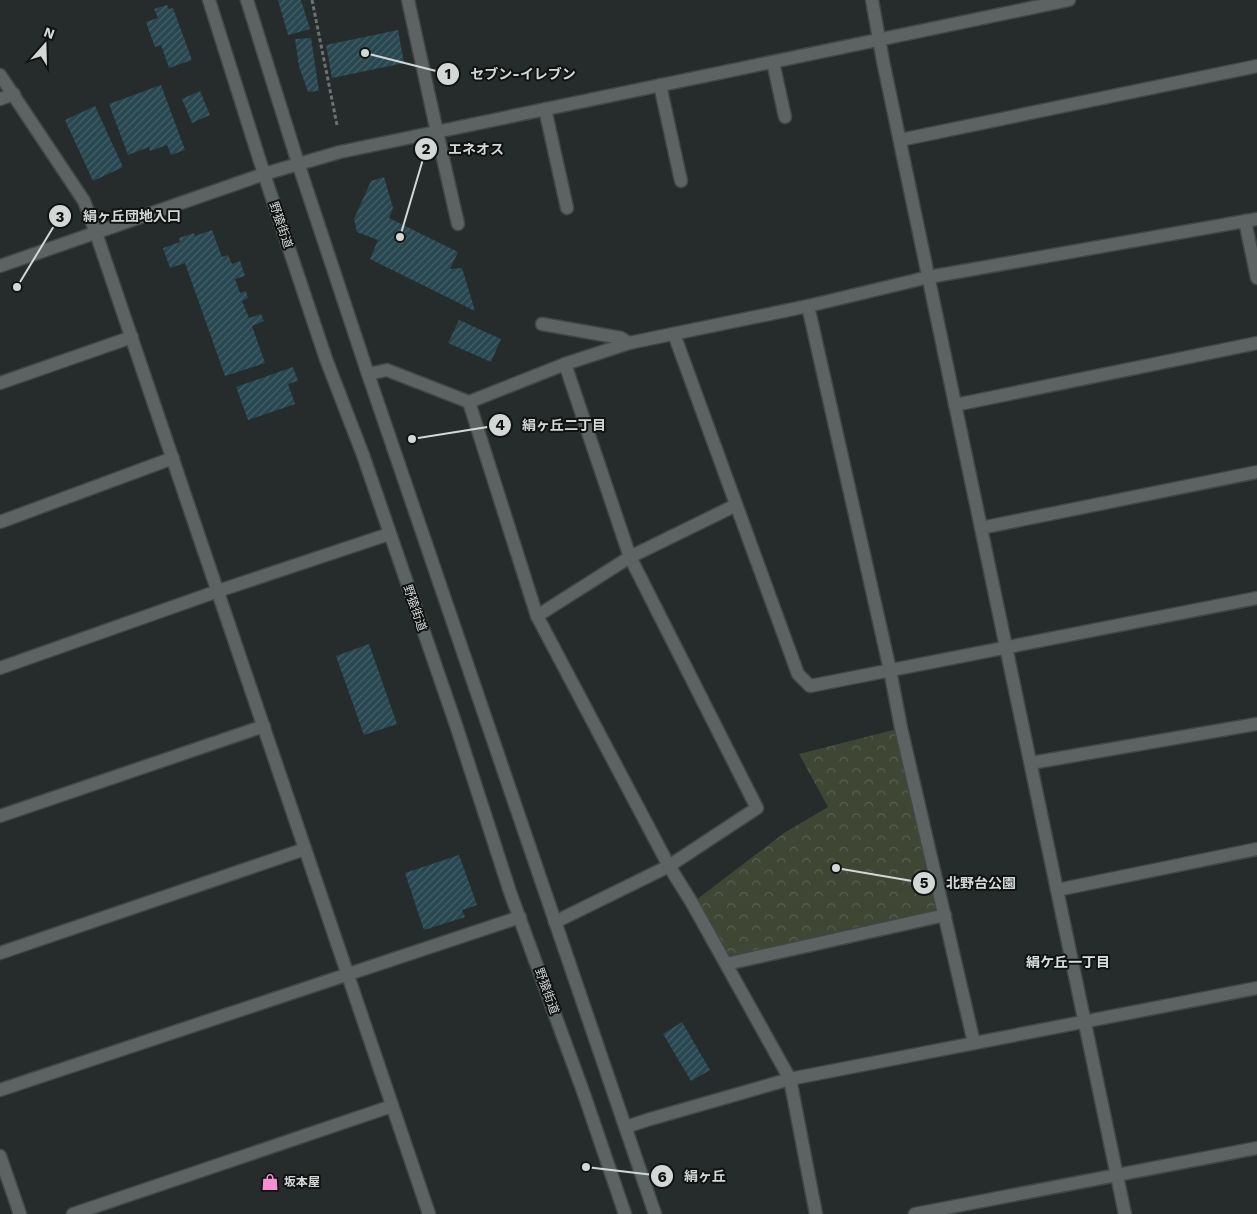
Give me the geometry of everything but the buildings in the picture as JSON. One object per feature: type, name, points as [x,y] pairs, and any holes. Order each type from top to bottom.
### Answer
[{"type":"street","name":"野猿街道","points":[[209,0],[264,174],[326,359],[363,455],[520,917],[625,1214]]},
{"type":"street","points":[[247,0],[298,163],[368,374],[655,1214]]},
{"type":"street","points":[[408,0],[458,224]]},
{"type":"street","points":[[872,0],[1126,1214]]},
{"type":"street","points":[[0,266],[264,174],[298,163],[365,146],[1069,0]]},
{"type":"street","points":[[773,62],[785,118]]},
{"type":"street","points":[[900,140],[1257,66]]},
{"type":"street","points":[[0,75],[84,200],[429,1214]]},
{"type":"street","points":[[660,85],[682,180]]},
{"type":"street","points":[[0,99],[14,94]]},
{"type":"street","points":[[545,110],[567,208]]},
{"type":"street","points":[[368,374],[388,370],[470,402],[565,364],[629,343],[808,306],[929,277],[1251,220],[1257,278]]},
{"type":"street","points":[[808,306],[890,670],[901,728],[974,1043]]},
{"type":"street","points":[[542,324],[621,338],[629,343]]},
{"type":"street","points":[[674,334],[798,674],[810,686],[1257,598]]},
{"type":"street","points":[[0,383],[132,337]]},
{"type":"street","points":[[956,405],[1257,343]]},
{"type":"street","points":[[555,922],[669,866],[757,808],[630,557],[565,364]]},
{"type":"street","points":[[470,402],[537,616],[669,866],[790,1079],[816,1214]]},
{"type":"street","points":[[0,522],[173,458]]},
{"type":"street","points":[[981,528],[1257,472]]},
{"type":"street","points":[[537,616],[630,557],[736,505]]},
{"type":"street","points":[[0,668],[218,591],[389,534]]},
{"type":"street","points":[[1031,763],[1257,724]]},
{"type":"street","points":[[0,816],[264,726]]},
{"type":"street","points":[[0,953],[306,849]]},
{"type":"street","points":[[1058,890],[1257,849]]},
{"type":"street","points":[[726,964],[945,915]]},
{"type":"street","points":[[0,1090],[520,917]]},
{"type":"street","points":[[626,1127],[790,1079],[1257,988]]},
{"type":"street","points":[[73,1214],[392,1106]]},
{"type":"street","points":[[915,1214],[1257,1148]]},
{"type":"street","points":[[0,1156],[20,1214]]},
{"type":"path","points":[[312,0],[337,125]]},
{"type":"green space","points":[[901,728],[945,915],[726,964],[692,903],[784,833],[828,807],[799,754]]},
{"type":"place","name":"セブン-イレブン","points":[[365,53]]},
{"type":"place","name":"エネオス","points":[[400,237]]},
{"type":"place","name":"絹ヶ丘団地入口","points":[[17,287]]},
{"type":"place","name":"絹ヶ丘二丁目","points":[[412,439]]},
{"type":"place","name":"北野台公園","points":[[836,868]]},
{"type":"place","name":"絹ヶ丘","points":[[586,1167]]},
{"type":"place","name":"坂本屋","points":[[270,1182]]},
{"type":"district","name":"絹ケ丘一丁目","points":[[1068,962]]}]
